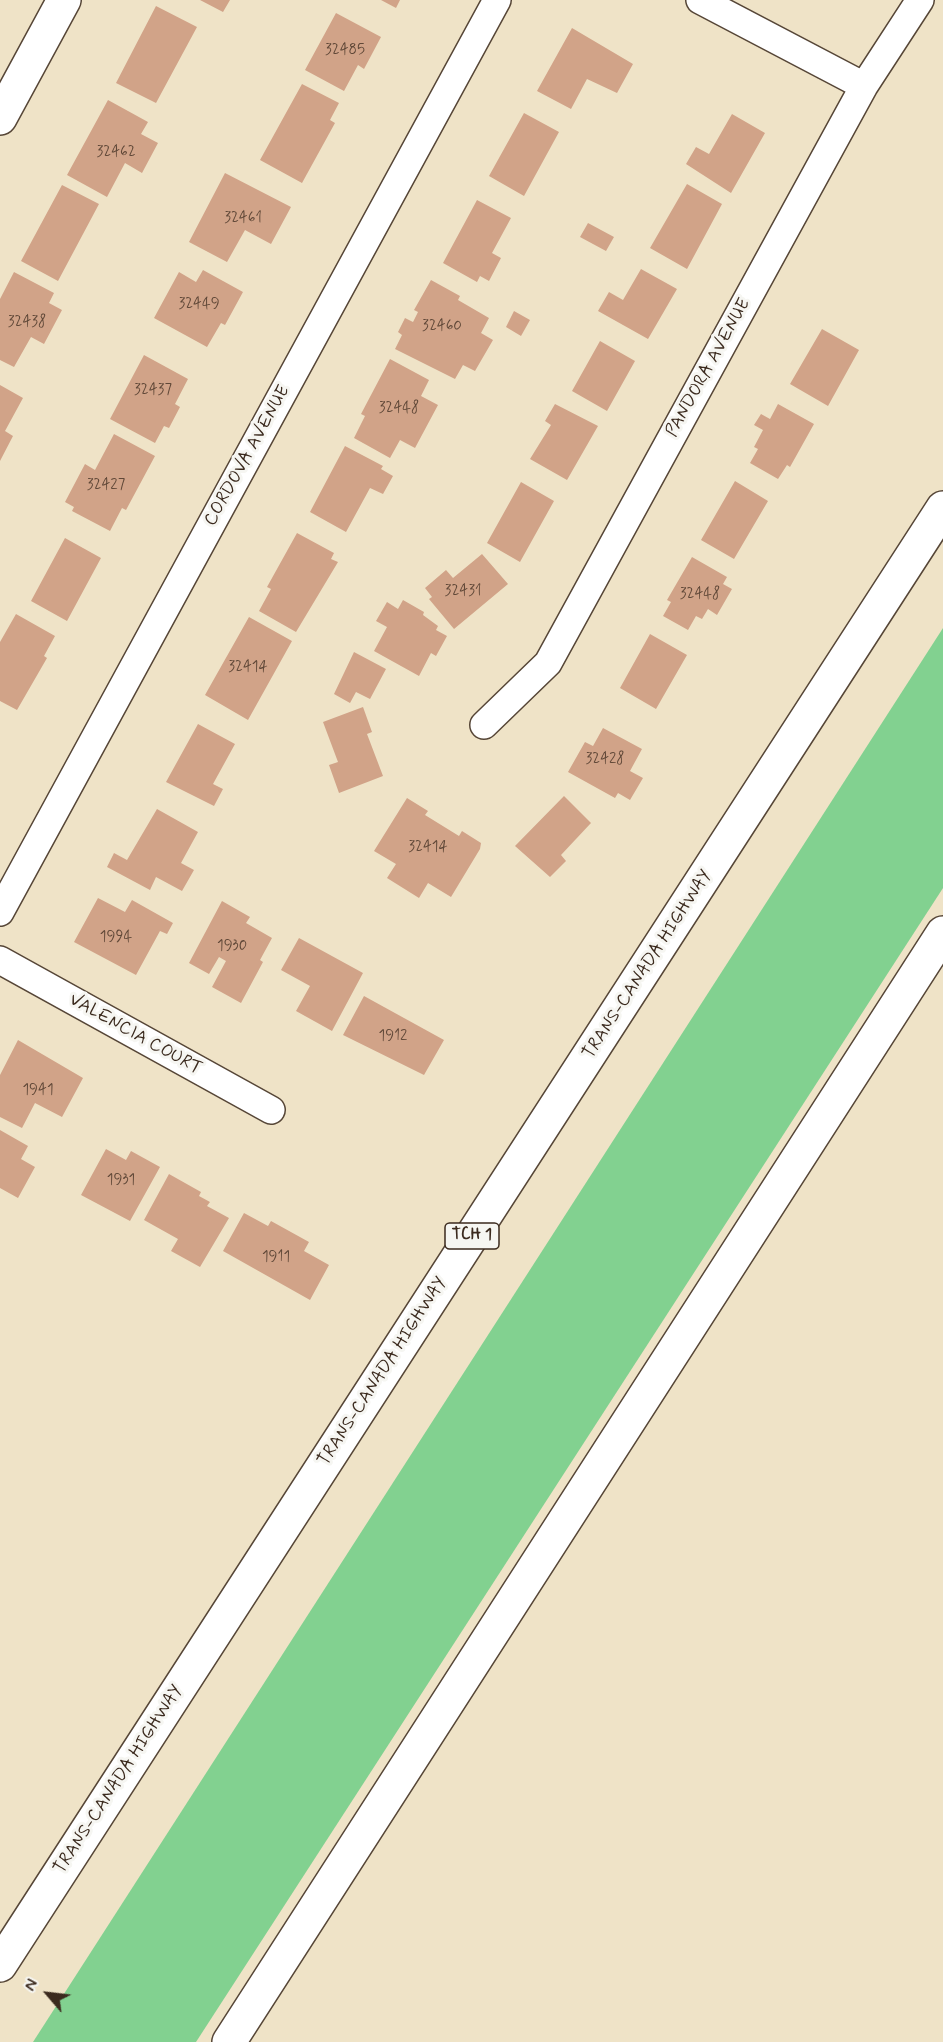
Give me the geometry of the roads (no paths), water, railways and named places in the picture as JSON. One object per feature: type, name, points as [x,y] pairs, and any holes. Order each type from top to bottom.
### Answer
[{"type":"main road","points":[[0,118],[64,0]]},
{"type":"main road","name":"TRANS-CANADA HIGHWAY","points":[[0,1965],[943,508]]},
{"type":"main road","points":[[229,2042],[943,933]]},
{"type":"street","name":"CORDOVA AVENUE","points":[[0,912],[497,0]]},
{"type":"street","points":[[700,0],[864,86]]},
{"type":"street","name":"PANDORA AVENUE","points":[[484,725],[548,663],[864,86],[920,0]]},
{"type":"street","name":"VALENCIA COURT","points":[[0,960],[271,1110]]}]
